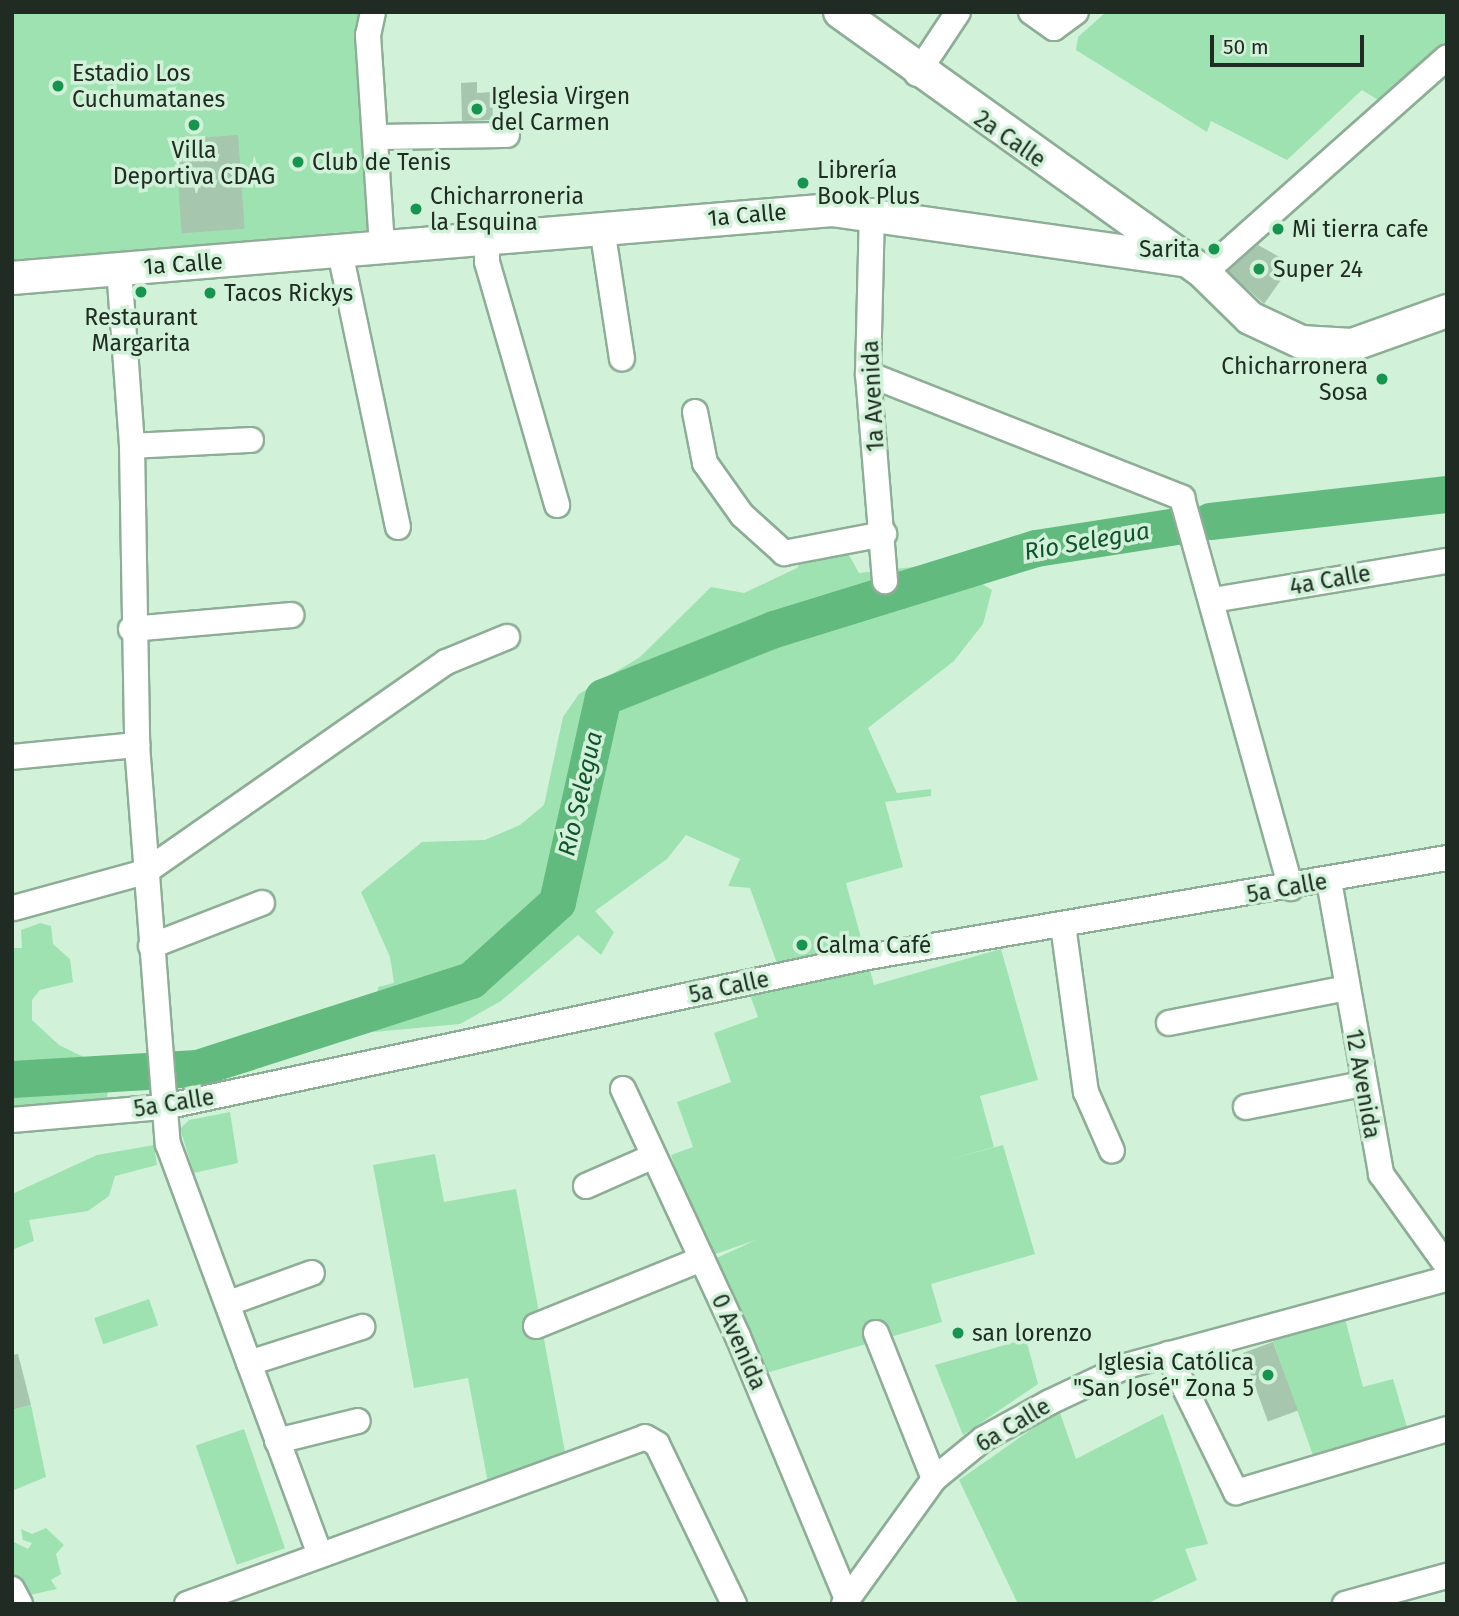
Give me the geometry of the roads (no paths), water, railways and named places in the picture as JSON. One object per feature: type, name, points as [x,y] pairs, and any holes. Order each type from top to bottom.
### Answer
[{"type":"main road","name":"2a Calle","points":[[840,12],[917,74],[1194,267]]},
{"type":"main road","name":"1a Calle","points":[[12,278],[794,211],[872,211],[1194,267]]},
{"type":"main road","points":[[1194,267],[1250,318],[1301,342],[1352,345],[1447,311]]},
{"type":"street","points":[[373,12],[368,36],[382,248]]},
{"type":"street","points":[[917,74],[958,12]]},
{"type":"street","points":[[1031,12],[1054,28],[1076,12]]},
{"type":"street","points":[[1194,267],[1447,57]]},
{"type":"street","points":[[375,137],[508,135]]},
{"type":"street","name":"1a Avenida","points":[[872,211],[868,374],[884,534],[885,581]]},
{"type":"street","points":[[602,228],[622,358]]},
{"type":"street","points":[[487,239],[487,262],[556,505]]},
{"type":"street","points":[[340,252],[398,527]]},
{"type":"street","points":[[119,268],[132,446],[131,629],[137,745],[164,1107],[177,1182],[229,1303],[248,1363],[318,1553]]},
{"type":"street","points":[[868,374],[1168,490],[1189,512],[1291,888]]},
{"type":"street","points":[[695,412],[705,463],[742,515],[784,553],[884,534]]},
{"type":"street","points":[[132,446],[250,440]]},
{"type":"street","name":"4a Calle","points":[[1213,600],[1447,561]]},
{"type":"street","points":[[131,629],[291,615]]},
{"type":"street","points":[[14,908],[145,872],[446,662],[507,637]]},
{"type":"street","points":[[12,757],[137,745]]},
{"type":"street","name":"5a Calle","points":[[12,1120],[164,1107],[868,957],[1291,888],[1447,858]]},
{"type":"street","name":"12 Avenida","points":[[1329,881],[1362,1084],[1381,1174],[1447,1266]]},
{"type":"street","points":[[151,946],[262,903]]},
{"type":"street","points":[[1063,925],[1086,1092],[1112,1151]]},
{"type":"street","points":[[1169,1023],[1347,988]]},
{"type":"street","points":[[1246,1107],[1362,1084]]},
{"type":"street","name":"0 Avenida","points":[[623,1089],[702,1259],[846,1602]]},
{"type":"street","points":[[586,1186],[654,1156]]},
{"type":"street","points":[[536,1326],[702,1259]]},
{"type":"street","points":[[229,1303],[312,1273]]},
{"type":"street","name":"6a Calle","points":[[846,1602],[934,1479],[984,1439],[1049,1402],[1168,1354],[1447,1279]]},
{"type":"street","points":[[248,1363],[362,1327]]},
{"type":"street","points":[[876,1333],[934,1479]]},
{"type":"street","points":[[1168,1354],[1236,1492],[1447,1429]]},
{"type":"street","points":[[277,1441],[358,1421]]},
{"type":"street","points":[[187,1604],[318,1553],[650,1437],[734,1604]]},
{"type":"street","points":[[1345,1604],[1447,1576]]},
{"type":"street","points":[[12,1589],[20,1604]]},
{"type":"waterway","points":[[1210,521],[1447,494]]},
{"type":"waterway","name":"Río Selegua","points":[[12,1079],[197,1068],[471,980],[557,902],[603,697],[774,629],[1036,548],[1176,526]]},
{"type":"place","name":"Estadio Los Cuchumatanes","points":[[58,86]]},
{"type":"place","name":"Iglesia Virgen del Carmen","points":[[477,109]]},
{"type":"place","name":"Villa Deportiva CDAG","points":[[194,125]]},
{"type":"place","name":"Club de Tenis","points":[[298,162]]},
{"type":"place","name":"Librería Book Plus","points":[[803,183]]},
{"type":"place","name":"Chicharroneria la Esquina","points":[[416,209]]},
{"type":"place","name":"Mi tierra cafe","points":[[1278,229]]},
{"type":"place","name":"Sarita","points":[[1214,249]]},
{"type":"place","name":"Super 24","points":[[1259,269]]},
{"type":"place","name":"Restaurant Margarita","points":[[141,292]]},
{"type":"place","name":"Tacos Rickys","points":[[210,293]]},
{"type":"place","name":"Chicharronera Sosa","points":[[1382,379]]},
{"type":"place","name":"Calma Café","points":[[802,945]]},
{"type":"place","name":"san lorenzo","points":[[958,1333]]},
{"type":"place","name":"Iglesia Católica \"San José\" Zona 5","points":[[1268,1375]]}]
